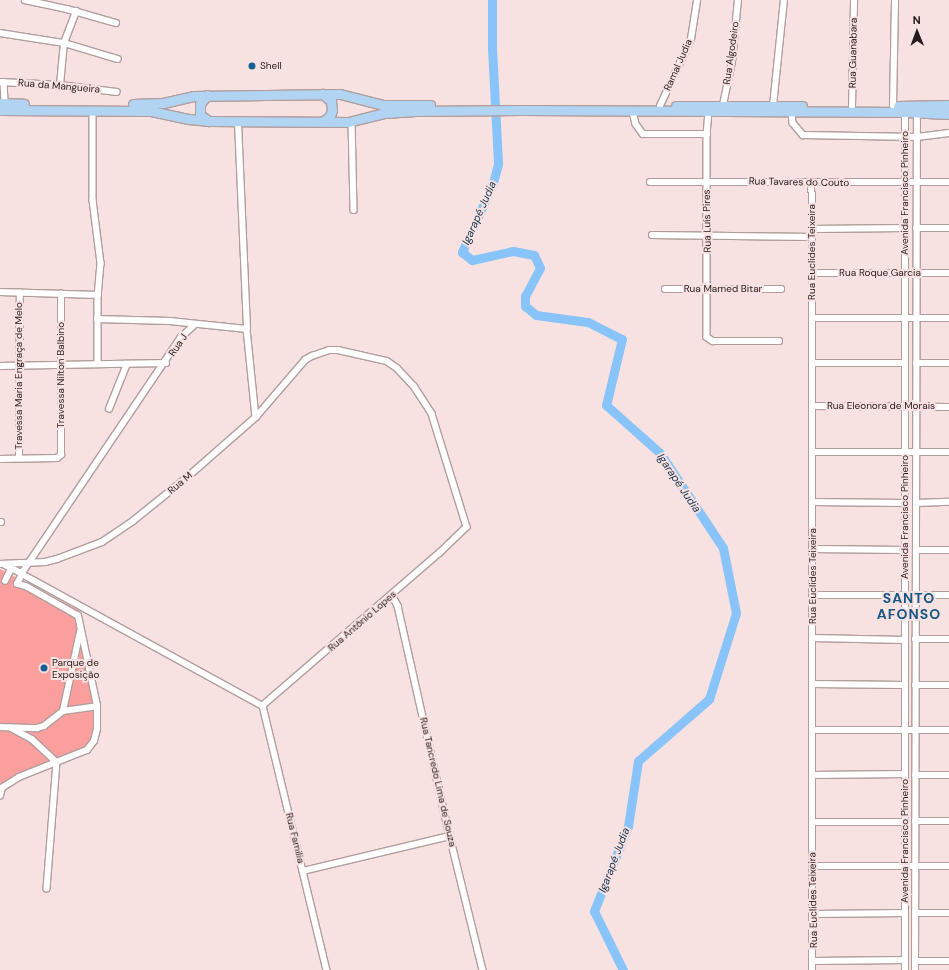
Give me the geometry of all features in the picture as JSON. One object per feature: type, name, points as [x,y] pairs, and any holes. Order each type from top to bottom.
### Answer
[{"type":"highway","points":[[2,106],[150,104],[207,95],[323,94],[350,96],[382,105],[453,108],[723,105],[949,105]]},
{"type":"highway","points":[[322,122],[330,116],[332,110],[331,101],[323,94]]},
{"type":"highway","points":[[207,95],[200,104],[200,115],[209,121]]},
{"type":"highway","points":[[2,106],[151,111],[190,119],[209,121],[322,122],[352,122],[385,113],[453,108]]},
{"type":"highway","points":[[522,108],[633,112],[917,112],[949,114]]},
{"type":"street","points":[[25,0],[76,11],[116,23]]},
{"type":"street","name":"Ramal Judia","points":[[660,106],[690,39],[697,0]]},
{"type":"street","name":"Rua Algodeiro","points":[[723,105],[732,62],[738,0]]},
{"type":"street","points":[[773,106],[784,0]]},
{"type":"street","name":"Rua Guanabara","points":[[852,106],[854,0]]},
{"type":"street","points":[[893,106],[895,0]]},
{"type":"street","points":[[60,85],[64,43],[76,11]]},
{"type":"street","points":[[0,33],[64,43],[118,59]]},
{"type":"street","points":[[2,82],[2,106]]},
{"type":"street","name":"Rua da Mangueira","points":[[2,82],[60,85],[117,92]]},
{"type":"street","points":[[93,110],[93,200],[102,263],[97,319],[98,364]]},
{"type":"street","points":[[633,112],[636,124],[643,134],[707,134]]},
{"type":"street","name":"Rua Luís Pires","points":[[709,112],[707,134],[707,337],[711,341],[779,341]]},
{"type":"street","points":[[792,112],[792,123],[803,135],[916,137],[949,133]]},
{"type":"street","name":"Avenida Francisco Pinheiro","points":[[905,112],[905,970]]},
{"type":"street","name":"Avenida Francisco Pinheiro","points":[[915,970],[917,112]]},
{"type":"street","points":[[238,121],[247,329],[256,416]]},
{"type":"street","points":[[352,122],[354,210]]},
{"type":"street","name":"Rua Tavares do Couto","points":[[650,182],[949,182]]},
{"type":"street","name":"Rua Euclides Teixeira","points":[[812,182],[813,970]]},
{"type":"street","points":[[812,229],[905,228]]},
{"type":"street","points":[[916,228],[949,228]]},
{"type":"street","points":[[652,235],[812,237]]},
{"type":"street","name":"Rua Roque Garcia","points":[[812,273],[949,273]]},
{"type":"street","name":"Rua Mamed Bitar","points":[[665,289],[781,289]]},
{"type":"street","points":[[0,292],[98,295]]},
{"type":"street","name":"Travessa Maria Engraça de Melo","points":[[19,458],[20,293]]},
{"type":"street","name":"Travessa Nilton Balbino","points":[[19,458],[60,457],[62,294]]},
{"type":"street","points":[[812,318],[949,318]]},
{"type":"street","points":[[97,319],[170,321],[195,325]]},
{"type":"street","name":"Rua J","points":[[29,563],[166,363],[181,338],[195,325],[247,329]]},
{"type":"street","name":"Rua M","points":[[0,564],[29,563],[57,559],[102,542],[133,521],[256,416],[282,389],[298,367],[312,356],[329,350],[338,350],[388,361],[414,386],[432,414],[467,527],[460,535]]},
{"type":"street","points":[[0,366],[166,363]]},
{"type":"street","points":[[813,363],[905,363]]},
{"type":"street","points":[[916,363],[949,363]]},
{"type":"street","points":[[109,409],[127,364]]},
{"type":"street","name":"Rua Eleonora de Morais","points":[[813,406],[949,407]]},
{"type":"street","points":[[813,452],[949,452]]},
{"type":"street","points":[[0,459],[19,458]]},
{"type":"street","points":[[812,502],[905,503]]},
{"type":"street","points":[[916,503],[949,502]]},
{"type":"street","name":"Rua Antônio Lopes","points":[[263,706],[460,535]]},
{"type":"street","points":[[813,549],[905,550]]},
{"type":"street","points":[[916,550],[949,550]]},
{"type":"street","points":[[29,563],[17,584],[27,587],[74,613],[80,621],[80,630],[63,711]]},
{"type":"street","points":[[0,564],[22,574],[263,706]]},
{"type":"street","points":[[4,581],[11,569]]},
{"type":"street","name":"Rua Tancredo Lima de Souza","points":[[392,595],[398,606],[450,836],[484,970]]},
{"type":"street","points":[[813,595],[949,595]]},
{"type":"street","points":[[0,796],[1,789],[19,777],[82,752],[91,747],[94,741],[97,729],[97,706],[80,630]]},
{"type":"street","points":[[813,638],[905,640]]},
{"type":"street","points":[[915,639],[949,639]]},
{"type":"street","points":[[812,684],[905,685]]},
{"type":"street","points":[[915,685],[949,685]]},
{"type":"street","points":[[0,727],[11,728],[44,726],[63,711],[97,706]]},
{"type":"street","name":"Rua Familia","points":[[263,706],[327,970]]},
{"type":"street","points":[[11,728],[32,739],[57,762]]},
{"type":"street","points":[[812,730],[949,730]]},
{"type":"street","points":[[47,890],[57,762]]},
{"type":"street","points":[[812,775],[905,774]]},
{"type":"street","points":[[915,775],[949,775]]},
{"type":"street","points":[[915,821],[949,821]]},
{"type":"street","points":[[812,822],[905,822]]},
{"type":"street","points":[[303,870],[450,836]]},
{"type":"street","points":[[812,866],[949,866]]},
{"type":"street","points":[[813,914],[905,913]]},
{"type":"street","points":[[915,913],[949,913]]},
{"type":"street","points":[[813,961],[905,960]]},
{"type":"street","points":[[915,961],[949,961]]},
{"type":"shaded area","name":"Parque de Exposição","points":[[0,569],[80,611],[80,629],[97,706],[97,729],[91,747],[19,777],[0,789]]},
{"type":"waterway","name":"Igarapé Judia","points":[[492,0],[492,48],[498,164],[493,183],[462,252],[472,260],[513,251],[534,255],[540,268],[525,296],[525,306],[536,315],[588,322],[622,339],[606,405],[660,453],[723,548],[736,613],[709,699],[638,761],[628,826],[594,911],[623,970]]},
{"type":"place","name":"Shell","points":[[252,66]]},
{"type":"place","name":"Parque de Exposição","points":[[44,668]]},
{"type":"district","name":"SANTO AFONSO","points":[[909,606]]}]
